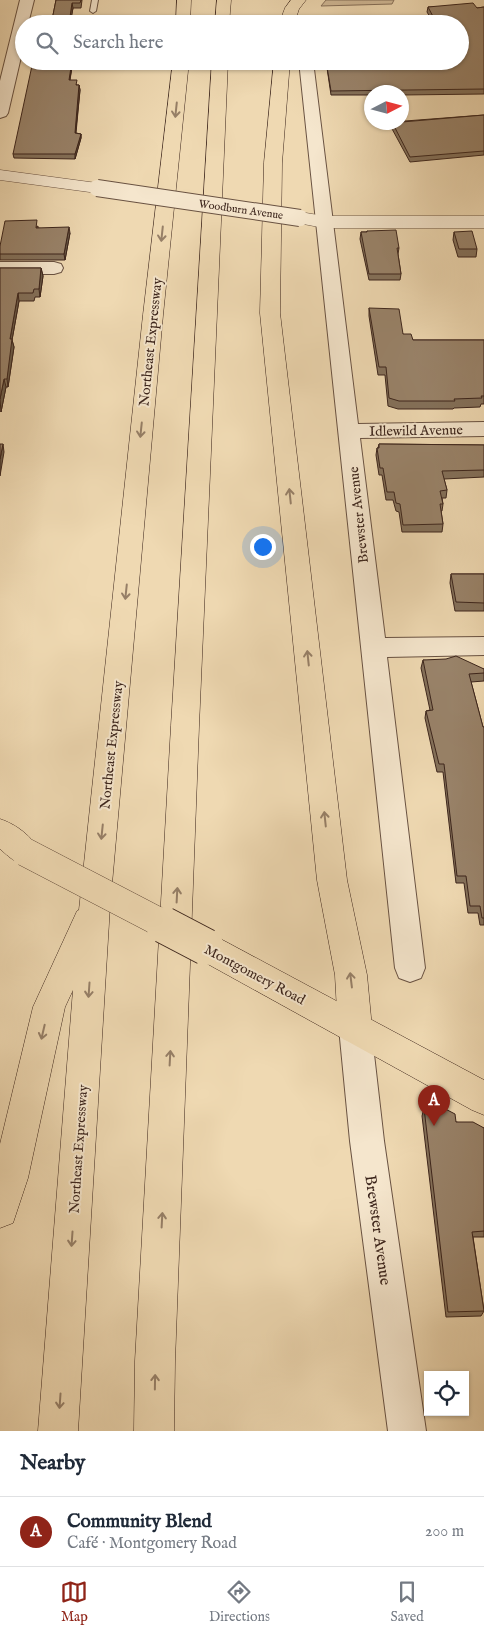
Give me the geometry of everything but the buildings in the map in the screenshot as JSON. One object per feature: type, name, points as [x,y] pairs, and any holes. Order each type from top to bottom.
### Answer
[{"type":"main road","points":[[183,15],[184,0]]},
{"type":"main road","points":[[223,15],[224,0]]},
{"type":"main road","points":[[289,15],[292,8],[299,0]]},
{"type":"main road","name":"Northeast Expressway","points":[[58,1431],[95,906],[152,315],[180,70]]},
{"type":"main road","points":[[154,1431],[156,1342],[185,726],[220,70]]},
{"type":"main road","points":[[281,70],[273,163],[270,313],[332,880],[350,975],[355,1028]]},
{"type":"main road","name":"Montgomery Road","points":[[0,831],[12,849],[245,968],[484,1098]]},
{"type":"main road","points":[[0,1210],[10,1178],[49,1007],[95,906]]},
{"type":"street","points":[[22,15],[27,0]]},
{"type":"street","points":[[0,113],[6,60],[15,34]]},
{"type":"street","name":"Brewster Avenue","points":[[307,70],[410,968]]},
{"type":"street","name":"Woodburn Avenue","points":[[0,175],[324,222],[484,222]]},
{"type":"street","points":[[0,268],[54,268]]},
{"type":"street","name":"Idlewild Avenue","points":[[348,431],[484,429]]},
{"type":"street","points":[[372,648],[484,646]]},
{"type":"street","name":"Brewster Avenue","points":[[355,1028],[406,1431]]},
{"type":"lane","points":[[92,11],[95,0]]},
{"type":"shaded area","points":[[326,0],[394,0],[392,4],[321,6]]},
{"type":"place","name":"Community Blend","points":[[434,1126]]}]
